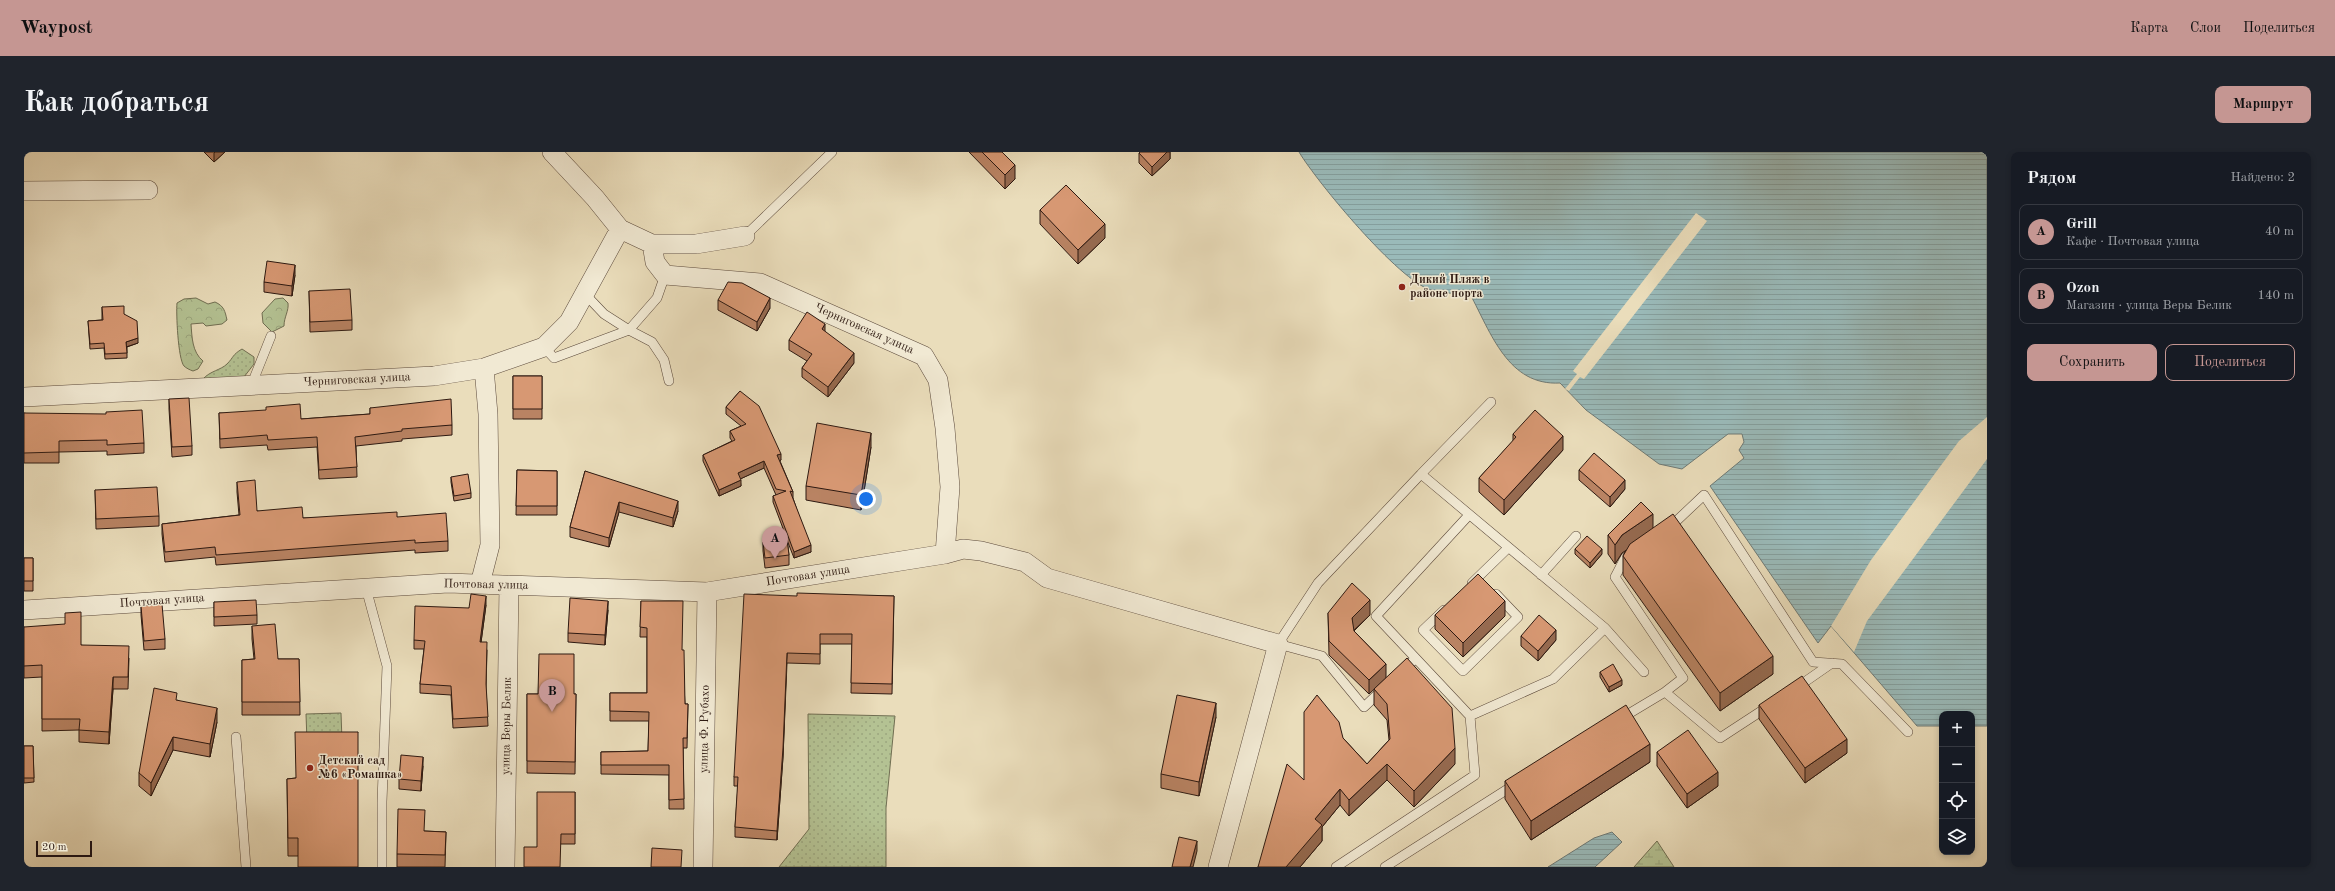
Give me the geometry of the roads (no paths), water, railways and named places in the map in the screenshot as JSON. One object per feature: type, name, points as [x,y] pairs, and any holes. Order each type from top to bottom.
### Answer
[{"type":"street","points":[[552,152],[595,198],[620,229],[652,244],[696,244],[745,236]]},
{"type":"street","points":[[24,191],[148,190]]},
{"type":"street","name":"Черниговская улица","points":[[24,397],[434,376],[484,368],[544,347],[569,322],[620,229]]},
{"type":"street","points":[[652,244],[655,262],[666,275]]},
{"type":"street","name":"Черниговская улица","points":[[666,275],[760,283],[924,356],[938,380],[945,428],[950,487],[945,554]]},
{"type":"street","points":[[480,584],[490,545],[488,414],[484,368]]},
{"type":"street","name":"Почтовая улица","points":[[24,610],[448,583],[707,592],[945,554],[963,549],[981,551],[1025,562],[1047,578],[1278,644]]},
{"type":"street","name":"улица Веры Белик","points":[[505,867],[510,585]]},
{"type":"street","name":"улица Ф. Рубахо","points":[[703,867],[707,592]]},
{"type":"street","points":[[1218,867],[1278,644]]},
{"type":"lane","points":[[745,236],[832,152]]},
{"type":"lane","points":[[544,347],[554,358],[629,330],[657,298],[666,275]]},
{"type":"lane","points":[[584,293],[604,314],[629,330],[652,342],[664,360],[670,381]]},
{"type":"lane","points":[[253,386],[255,376],[271,336]]},
{"type":"lane","points":[[1415,659],[1364,707],[1322,656],[1278,644],[1318,583],[1421,474],[1492,402]]},
{"type":"lane","points":[[1421,474],[1469,516],[1605,628],[1644,672]]},
{"type":"lane","points":[[1664,532],[1704,495],[1813,662],[1842,664],[1908,732]]},
{"type":"lane","points":[[1336,867],[1475,775],[1470,716],[1376,616],[1469,516]]},
{"type":"lane","points":[[1541,575],[1576,536]]},
{"type":"lane","points":[[1462,592],[1484,581],[1508,548]]},
{"type":"lane","points":[[1613,723],[1665,692],[1683,678],[1615,577],[1625,558],[1638,549]]},
{"type":"lane","points":[[1451,603],[1423,630],[1463,671],[1518,617],[1484,581]]},
{"type":"lane","points":[[366,588],[387,666],[382,802],[382,867]]},
{"type":"lane","points":[[1470,716],[1553,679],[1605,628]]},
{"type":"lane","points":[[1665,692],[1720,738],[1832,663]]},
{"type":"lane","points":[[236,737],[246,867]]},
{"type":"lane","points":[[1385,867],[1519,782]]},
{"type":"water","points":[[1299,152],[1987,152],[1987,726],[1975,726],[1975,711],[1939,711],[1939,726],[1917,726],[1831,626],[1818,643],[1710,486],[1744,458],[1739,450],[1744,442],[1742,434],[1728,434],[1682,469],[1659,464],[1586,410],[1560,383],[1542,382],[1527,376],[1514,366],[1503,354],[1494,340],[1470,294],[1445,293],[1431,290],[1417,283],[1399,269],[1360,229]]},
{"type":"water","points":[[1612,832],[1622,842],[1595,867],[1548,867],[1594,838]]},
{"type":"place","name":"Дикий Пляж в районе порта","points":[[1402,287]]},
{"type":"place","name":"Grill","points":[[775,559]]},
{"type":"place","name":"Ozon","points":[[552,712]]},
{"type":"place","name":"Детский сад №6 «Ромашка»","points":[[310,768]]}]
